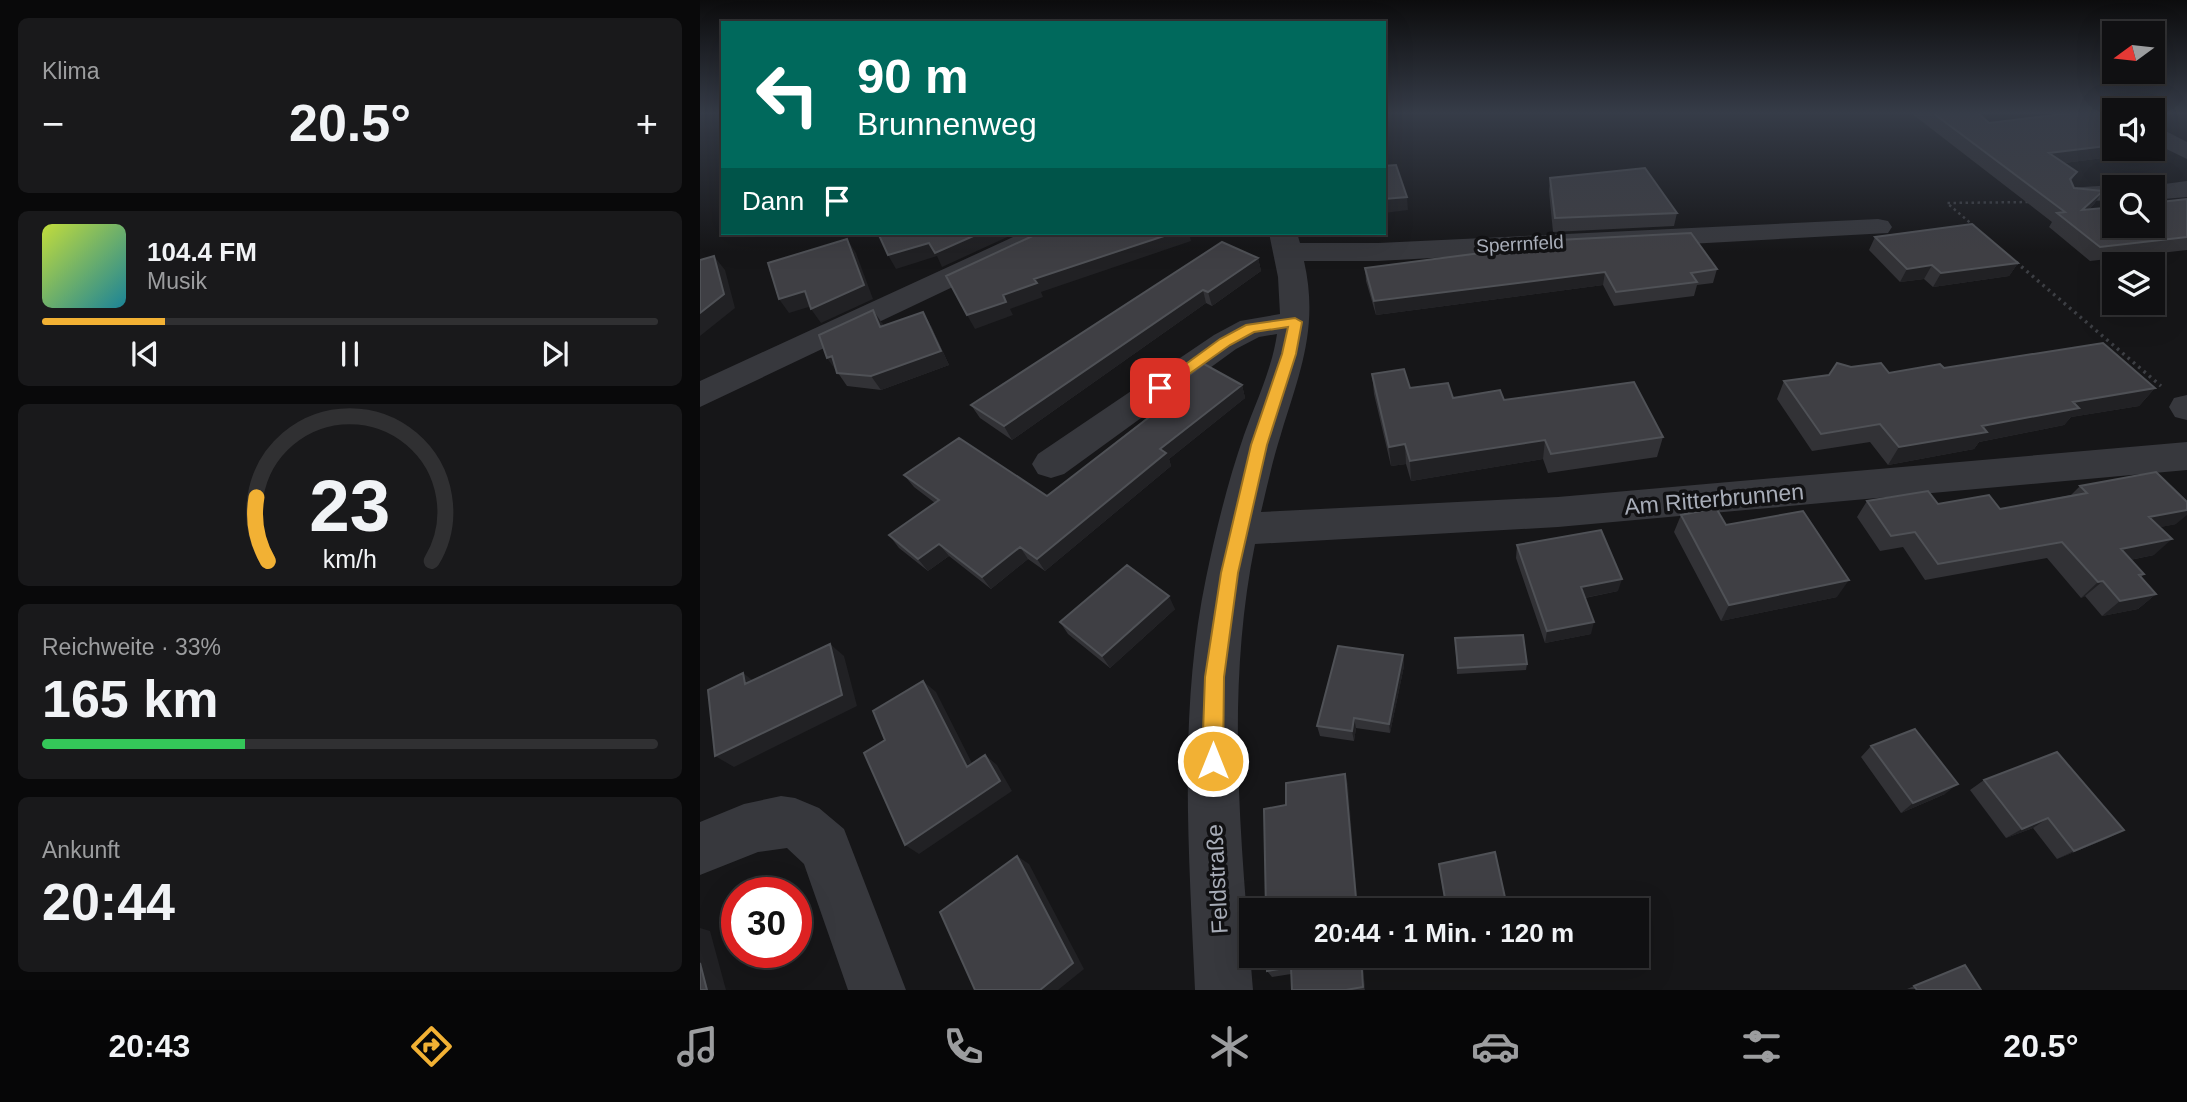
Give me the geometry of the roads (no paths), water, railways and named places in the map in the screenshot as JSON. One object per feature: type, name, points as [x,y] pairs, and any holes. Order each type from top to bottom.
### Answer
[{"type":"street","points":[[2165,191],[2187,190]]},
{"type":"street","points":[[2077,194],[2102,193]]},
{"type":"street","name":"Sperrnfeld","points":[[1285,243],[1378,252],[1878,227]]},
{"type":"street","points":[[700,395],[1040,235]]},
{"type":"street","name":"Feldstraße","points":[[1224,990],[1213,814],[1212,734],[1220,622],[1259,445],[1289,354],[1295,322],[1285,243]]},
{"type":"street","points":[[1051,464],[1225,342],[1251,328],[1295,322]]},
{"type":"street","name":"Am Ritterbrunnen","points":[[1240,529],[1558,512],[1841,489],[2187,456]]},
{"type":"street","points":[[700,849],[751,828],[787,821],[808,830],[825,848],[877,990]]}]
